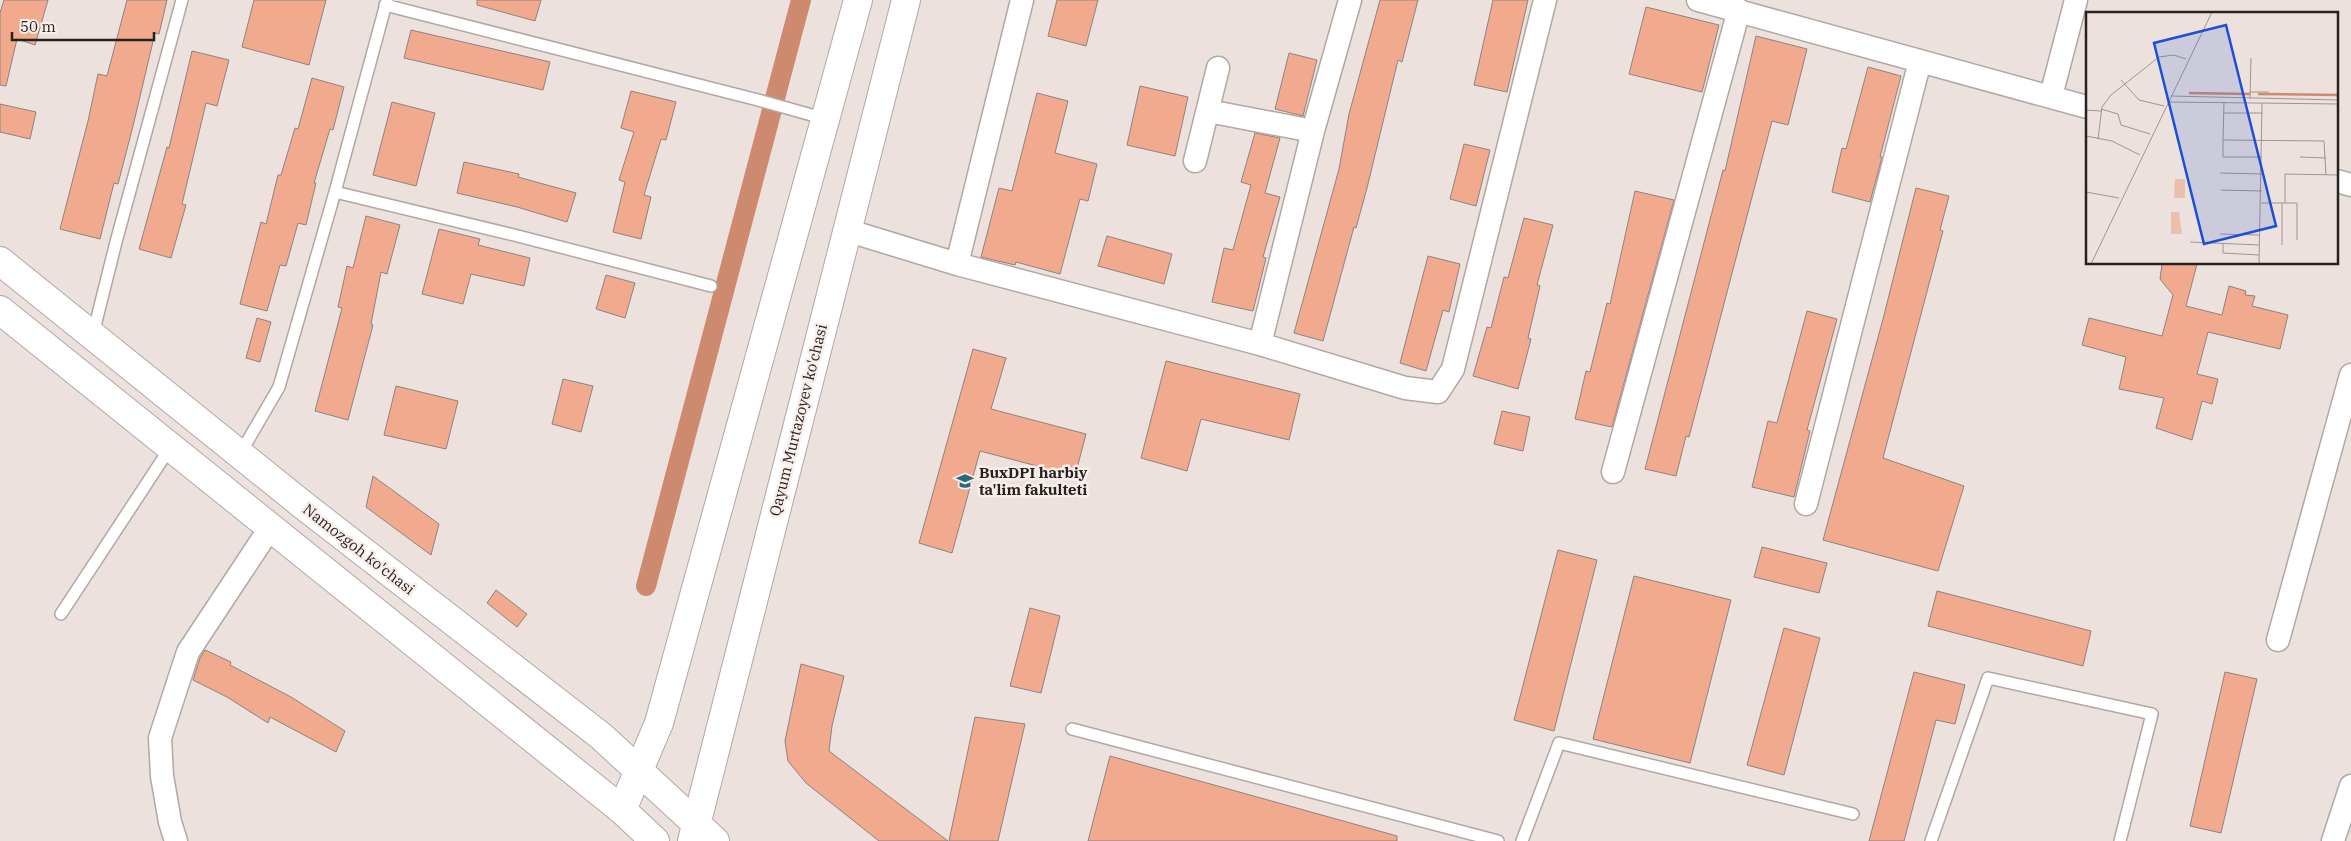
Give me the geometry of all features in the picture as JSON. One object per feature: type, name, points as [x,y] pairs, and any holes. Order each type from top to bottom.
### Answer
[{"type":"main road","points":[[622,810],[659,723],[858,0]]},
{"type":"main road","name":"Qayum Murtazoyev ko'chasi","points":[[702,836],[846,230],[906,0]]},
{"type":"main road","name":"Namozgoh ko'chasi","points":[[0,261],[203,426],[601,736],[638,770],[702,836]]},
{"type":"main road","points":[[0,310],[622,810],[655,841]]},
{"type":"street","points":[[957,264],[1022,0]]},
{"type":"street","points":[[1260,344],[1314,131],[1350,0]]},
{"type":"street","points":[[846,230],[957,264],[1260,344],[1405,388],[1438,392],[1453,369],[1545,0]]},
{"type":"street","points":[[1698,0],[2086,107]]},
{"type":"street","points":[[2050,96],[2076,0]]},
{"type":"street","points":[[1613,472],[1739,10]]},
{"type":"street","points":[[1806,504],[1920,61]]},
{"type":"street","points":[[1195,162],[1218,68]]},
{"type":"street","points":[[1208,111],[1314,131]]},
{"type":"street","points":[[2338,181],[2351,185]]},
{"type":"street","points":[[2278,640],[2351,375]]},
{"type":"street","points":[[176,841],[170,822],[162,776],[160,738],[188,652],[270,528]]},
{"type":"street","points":[[2334,841],[2351,786]]},
{"type":"lane","points":[[93,336],[116,242],[182,0]]},
{"type":"lane","points":[[240,454],[279,387],[335,192],[386,3],[768,102],[826,119]]},
{"type":"lane","points":[[335,192],[514,234],[711,286]]},
{"type":"lane","points":[[61,614],[170,448]]},
{"type":"lane","points":[[1931,841],[1988,678],[2152,714],[2120,841]]},
{"type":"lane","points":[[1072,729],[1498,841]]},
{"type":"lane","points":[[1522,841],[1559,743],[1853,814]]},
{"type":"building","points":[[4,0],[48,0],[35,45],[17,39],[6,86],[0,85],[0,13]]},
{"type":"building","points":[[127,0],[167,0],[159,34],[155,33],[118,184],[114,183],[100,239],[60,229],[98,74],[107,76]]},
{"type":"building","points":[[254,0],[326,0],[309,65],[242,47]]},
{"type":"building","points":[[477,0],[541,0],[535,21],[477,5]]},
{"type":"building","points":[[1057,0],[1098,0],[1086,46],[1048,36]]},
{"type":"building","points":[[1380,0],[1418,0],[1402,62],[1398,60],[1367,188],[1356,228],[1354,227],[1323,341],[1294,333],[1339,169],[1349,114]]},
{"type":"building","points":[[1493,0],[1528,0],[1507,92],[1474,85]]},
{"type":"building","points":[[1646,7],[1719,25],[1702,92],[1629,74]]},
{"type":"building","points":[[411,30],[550,62],[543,90],[404,58]]},
{"type":"building","points":[[1756,36],[1807,49],[1788,125],[1772,121],[1689,437],[1686,436],[1676,476],[1645,469],[1723,170],[1725,171]]},
{"type":"building","points":[[192,51],[229,60],[217,106],[206,103],[182,204],[186,205],[171,258],[139,249],[167,147],[169,148]]},
{"type":"building","points":[[1289,53],[1317,60],[1303,116],[1275,109]]},
{"type":"building","points":[[1868,67],[1901,76],[1870,202],[1832,192],[1842,148],[1846,149]]},
{"type":"building","points":[[312,78],[344,87],[333,130],[330,129],[314,183],[316,183],[306,225],[298,223],[286,266],[280,265],[267,311],[240,304],[261,222],[266,224],[278,175],[281,175],[295,128],[298,129]]},
{"type":"building","points":[[1140,86],[1188,97],[1175,156],[1127,145]]},
{"type":"building","points":[[631,91],[676,102],[666,140],[661,139],[644,195],[651,197],[641,239],[613,232],[625,182],[619,180],[634,132],[621,128]]},
{"type":"building","points":[[1037,93],[1068,101],[1055,153],[1097,164],[1088,201],[1080,199],[1060,274],[1016,262],[1015,265],[981,257],[999,188],[1012,191]]},
{"type":"building","points":[[392,102],[435,113],[416,186],[373,175]]},
{"type":"building","points":[[0,104],[36,112],[30,139],[0,132]]},
{"type":"building","points":[[1255,133],[1280,138],[1265,193],[1280,197],[1263,257],[1266,258],[1253,311],[1212,302],[1224,248],[1233,250],[1251,185],[1241,182]]},
{"type":"building","points":[[1464,144],[1490,150],[1476,206],[1450,199]]},
{"type":"building","points":[[464,162],[519,174],[518,177],[576,193],[567,222],[517,207],[457,193]]},
{"type":"building","points":[[1916,188],[1949,196],[1940,230],[1943,231],[1883,458],[1964,486],[1938,571],[1823,540],[1883,319]]},
{"type":"building","points":[[1635,191],[1674,200],[1612,427],[1575,419],[1586,371],[1590,372],[1607,303],[1610,304]]},
{"type":"building","points":[[366,216],[400,225],[387,274],[381,272],[371,324],[373,325],[348,420],[315,411],[342,308],[338,307],[347,266],[353,268]]},
{"type":"building","points":[[1524,218],[1553,225],[1537,285],[1540,286],[1528,338],[1531,339],[1518,389],[1473,376],[1487,327],[1491,328],[1504,277],[1508,278]]},
{"type":"building","points":[[439,229],[480,239],[478,245],[530,258],[524,286],[471,274],[463,304],[422,294]]},
{"type":"building","points":[[1107,236],[1172,254],[1164,284],[1098,266]]},
{"type":"building","points":[[1428,256],[1460,264],[1449,312],[1443,310],[1426,371],[1400,363]]},
{"type":"building","points":[[2162,265],[2197,265],[2186,306],[2222,315],[2229,286],[2246,291],[2245,295],[2255,296],[2252,306],[2288,315],[2280,349],[2208,332],[2197,374],[2218,379],[2212,404],[2202,401],[2192,440],[2156,428],[2164,398],[2119,389],[2126,357],[2082,345],[2089,318],[2162,336],[2173,295],[2160,279]]},
{"type":"building","points":[[606,275],[635,283],[625,318],[596,309]]},
{"type":"building","points":[[1807,311],[1837,319],[1807,430],[1810,431],[1794,497],[1752,487],[1768,421],[1777,423]]},
{"type":"building","points":[[257,318],[271,322],[260,362],[246,358]]},
{"type":"building","points":[[973,349],[1006,358],[991,409],[1086,434],[1075,476],[980,451],[952,553],[919,543]]},
{"type":"building","points":[[1166,361],[1300,394],[1289,440],[1201,419],[1187,471],[1141,458]]},
{"type":"building","points":[[563,379],[593,386],[581,432],[552,424]]},
{"type":"building","points":[[396,386],[458,401],[446,449],[384,435]]},
{"type":"building","points":[[1502,411],[1530,417],[1523,451],[1494,444]]},
{"type":"building","points":[[373,476],[439,524],[431,555],[366,507]]},
{"type":"building","points":[[1762,547],[1827,563],[1819,593],[1754,577]]},
{"type":"building","points":[[1558,550],[1597,560],[1554,731],[1514,720]]},
{"type":"building","points":[[1634,576],[1731,600],[1690,763],[1593,739]]},
{"type":"building","points":[[496,590],[527,614],[517,627],[487,603]]},
{"type":"building","points":[[1937,591],[2091,631],[2083,666],[1928,626]]},
{"type":"building","points":[[1030,608],[1060,616],[1041,693],[1010,686]]},
{"type":"building","points":[[1784,628],[1820,638],[1784,775],[1747,765]]},
{"type":"building","points":[[205,650],[231,662],[230,665],[291,697],[345,731],[336,752],[270,717],[268,723],[227,697],[193,680],[200,658]]},
{"type":"building","points":[[801,664],[844,676],[832,726],[829,751],[948,841],[879,841],[806,783],[788,761],[785,741]]},
{"type":"building","points":[[1914,672],[1965,685],[1955,724],[1936,720],[1904,841],[1869,841]]},
{"type":"building","points":[[2225,672],[2257,679],[2221,833],[2190,826]]},
{"type":"building","points":[[975,717],[1025,724],[998,841],[949,841]]},
{"type":"building","points":[[1110,756],[1397,836],[1397,841],[1088,841]]},
{"type":"waterway","points":[[646,586],[801,0]]},
{"type":"place","name":"BuxDPI harbiy ta'lim fakulteti","points":[[965,481]]}]
